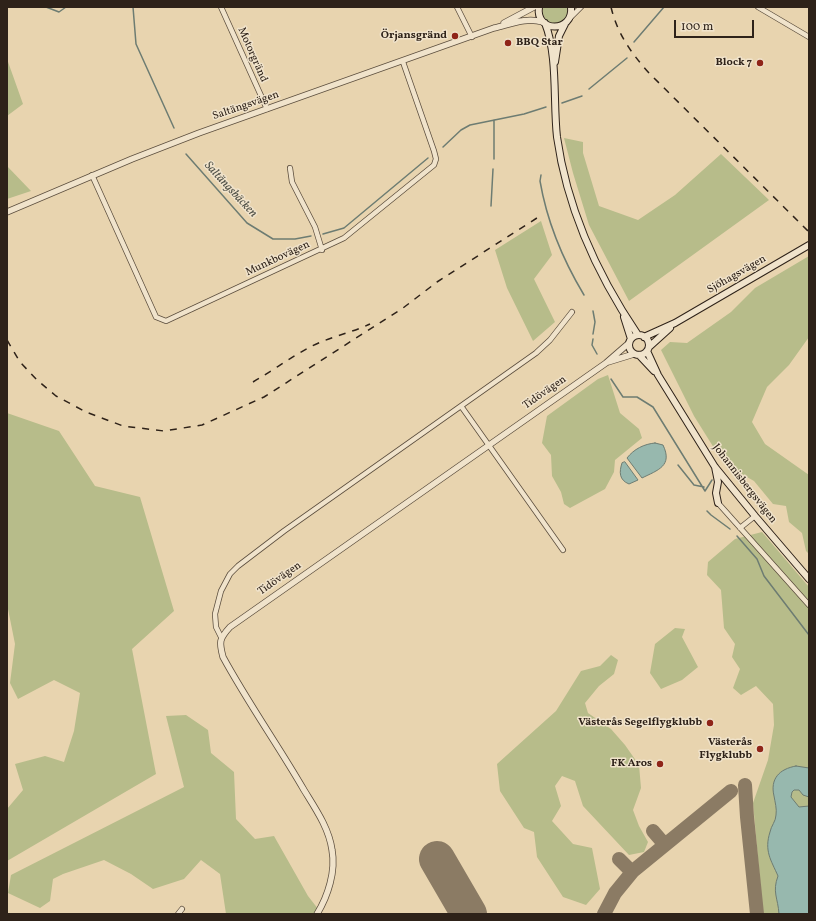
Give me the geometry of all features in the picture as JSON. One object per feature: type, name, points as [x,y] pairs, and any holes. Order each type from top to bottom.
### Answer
[{"type":"main road","points":[[539,7],[539,14],[550,36],[556,124],[566,181],[581,228],[592,255],[622,312],[641,336],[648,342],[648,349],[637,355],[629,348],[630,341],[622,312]]},
{"type":"main road","points":[[553,69],[559,36],[571,14],[571,7]]},
{"type":"main road","points":[[544,23],[554,27],[560,26],[566,22]]},
{"type":"main road","name":"Sjöhagsvägen","points":[[641,336],[675,323],[809,245]]},
{"type":"main road","name":"Sjöhagsvägen","points":[[648,349],[675,323]]},
{"type":"main road","points":[[630,341],[634,336],[641,336]]},
{"type":"main road","name":"Johannisbergsvägen","points":[[648,349],[658,375],[715,467],[807,576]]},
{"type":"main road","name":"Johannisbergsvägen","points":[[637,355],[658,375]]},
{"type":"main road","points":[[715,467],[718,482],[716,493],[718,503]]},
{"type":"street","name":"Motorgränd","points":[[221,7],[267,110]]},
{"type":"street","points":[[457,7],[472,37]]},
{"type":"street","name":"Saltängsvägen","points":[[7,212],[92,175],[199,133],[472,37],[494,28],[534,7]]},
{"type":"street","points":[[566,22],[581,7]]},
{"type":"street","points":[[758,7],[809,37]]},
{"type":"street","name":"Saltängsvägen","points":[[494,28],[527,19],[535,19],[544,23]]},
{"type":"street","name":"Munkbovägen","points":[[92,175],[156,317],[166,321],[322,250],[344,238],[434,165],[436,159],[434,151],[402,62]]},
{"type":"street","points":[[290,168],[292,182],[315,227],[322,250]]},
{"type":"street","points":[[317,914],[328,888],[332,872],[332,849],[328,835],[295,774],[223,657],[220,646],[221,637],[215,622],[215,614],[219,598],[230,574],[238,566],[284,531],[542,348],[572,312]]},
{"type":"street","name":"Tidövägen","points":[[221,637],[230,627],[606,363],[630,341]]},
{"type":"street","name":"Tidövägen","points":[[606,363],[637,355]]},
{"type":"street","points":[[461,406],[563,550]]},
{"type":"street","points":[[718,503],[809,605]]},
{"type":"street","points":[[740,528],[755,516]]},
{"type":"street","points":[[178,914],[182,909]]},
{"type":"green space","points":[[543,7],[567,7],[565,19],[555,24],[550,22],[543,14]]},
{"type":"green space","points":[[7,59],[23,104],[7,116]]},
{"type":"green space","points":[[564,138],[583,142],[583,153],[599,206],[638,220],[675,195],[721,154],[769,200],[629,301],[589,225]]},
{"type":"green space","points":[[7,166],[31,191],[7,199]]},
{"type":"green space","points":[[541,221],[552,255],[534,279],[555,322],[533,341],[507,288],[495,250]]},
{"type":"green space","points":[[809,256],[809,337],[789,365],[767,387],[752,422],[765,444],[809,475],[809,554],[806,551],[802,533],[789,522],[786,506],[773,504],[754,481],[724,464],[694,416],[661,350],[670,342],[687,343],[731,312],[755,288]]},
{"type":"green space","points":[[608,375],[620,413],[639,429],[642,438],[615,460],[614,472],[605,489],[570,508],[564,504],[561,492],[552,476],[551,455],[542,443],[547,416],[598,379]]},
{"type":"green space","points":[[7,413],[59,431],[95,486],[140,497],[174,611],[132,649],[156,774],[7,861],[7,809],[23,790],[15,764],[45,756],[64,762],[74,731],[80,693],[54,680],[18,699],[10,683],[15,644],[7,604]]},
{"type":"green space","points":[[762,532],[809,587],[809,914],[763,914],[753,803],[768,760],[774,725],[773,704],[756,686],[741,695],[733,688],[740,669],[732,657],[735,644],[724,628],[721,590],[707,575],[708,562],[735,539]]},
{"type":"green space","points":[[675,628],[685,629],[682,637],[698,667],[682,680],[661,689],[650,673],[655,644]]},
{"type":"green space","points":[[611,655],[618,660],[614,674],[599,686],[585,703],[588,713],[611,729],[625,745],[639,765],[641,788],[633,810],[639,826],[648,842],[644,852],[629,855],[583,806],[575,781],[562,776],[555,786],[561,806],[552,821],[573,844],[592,848],[600,889],[586,905],[563,897],[537,857],[534,832],[524,828],[500,791],[497,764],[556,711],[581,671],[600,666]]},
{"type":"green space","points":[[186,715],[208,730],[211,753],[234,772],[236,819],[255,839],[274,836],[308,896],[322,914],[226,914],[220,874],[201,860],[184,879],[153,889],[131,874],[104,860],[53,879],[50,901],[40,908],[8,893],[11,875],[184,787],[166,716]]},
{"type":"water","points":[[655,443],[663,445],[666,452],[665,463],[658,470],[642,478],[627,458],[633,452],[647,444]]},
{"type":"water","points":[[625,462],[638,480],[629,484],[623,480],[620,470],[622,463]]},
{"type":"water","points":[[796,766],[809,768],[809,797],[803,795],[799,790],[794,790],[791,797],[799,807],[809,806],[809,914],[779,914],[775,891],[778,876],[768,850],[768,839],[776,813],[773,785],[777,776],[781,772],[790,767]]},
{"type":"waterway","points":[[46,7],[59,12],[66,7]]},
{"type":"waterway","name":"Saltängsbäcken","points":[[133,7],[136,44],[174,128]]},
{"type":"waterway","name":"Saltängsbäcken","points":[[634,42],[664,7]]},
{"type":"waterway","name":"Saltängsbäcken","points":[[589,89],[627,58]]},
{"type":"waterway","name":"Saltängsbäcken","points":[[562,103],[582,96]]},
{"type":"waterway","name":"Saltängsbäcken","points":[[443,147],[461,130],[470,125],[524,114],[546,107]]},
{"type":"waterway","name":"Saltängsbäcken","points":[[494,120],[494,159]]},
{"type":"waterway","name":"Saltängsbäcken","points":[[186,154],[247,223],[273,239],[295,239],[311,236]]},
{"type":"waterway","name":"Saltängsbäcken","points":[[323,234],[344,228],[428,158]]},
{"type":"waterway","name":"Saltängsbäcken","points":[[491,206],[493,169]]},
{"type":"waterway","points":[[541,175],[540,181],[551,226],[569,268],[584,295]]},
{"type":"waterway","points":[[593,311],[595,322],[593,334]]},
{"type":"waterway","points":[[593,339],[592,345],[597,354]]},
{"type":"waterway","points":[[611,379],[623,397],[637,397],[653,407],[705,491]]},
{"type":"waterway","points":[[678,465],[694,485],[704,487]]},
{"type":"waterway","points":[[705,491],[712,480]]},
{"type":"waterway","points":[[707,511],[730,529]]},
{"type":"waterway","points":[[737,536],[757,559],[764,576],[809,635]]},
{"type":"taxiway","points":[[745,785],[757,914]]},
{"type":"taxiway","points":[[604,914],[615,893],[633,871],[731,791]]},
{"type":"taxiway","points":[[653,831],[665,845]]},
{"type":"taxiway","points":[[619,859],[632,872]]},
{"type":"runway","points":[[437,859],[469,914]]},
{"type":"railway","points":[[611,7],[621,34],[636,58],[649,73],[809,232]]},
{"type":"railway","points":[[7,340],[20,362],[37,380],[56,396],[86,412],[123,426],[164,431],[202,425],[264,397],[403,308],[437,282],[540,216]]},
{"type":"railway","points":[[253,382],[310,347],[370,324]]},
{"type":"place","name":"Örjansgränd","points":[[455,36]]},
{"type":"place","name":"BBQ Star","points":[[508,43]]},
{"type":"place","name":"Block 7","points":[[760,63]]},
{"type":"place","name":"Västerås Segelflygklubb","points":[[710,723]]},
{"type":"place","name":"Västerås Flygklubb","points":[[760,749]]},
{"type":"place","name":"FK Aros","points":[[660,764]]}]
